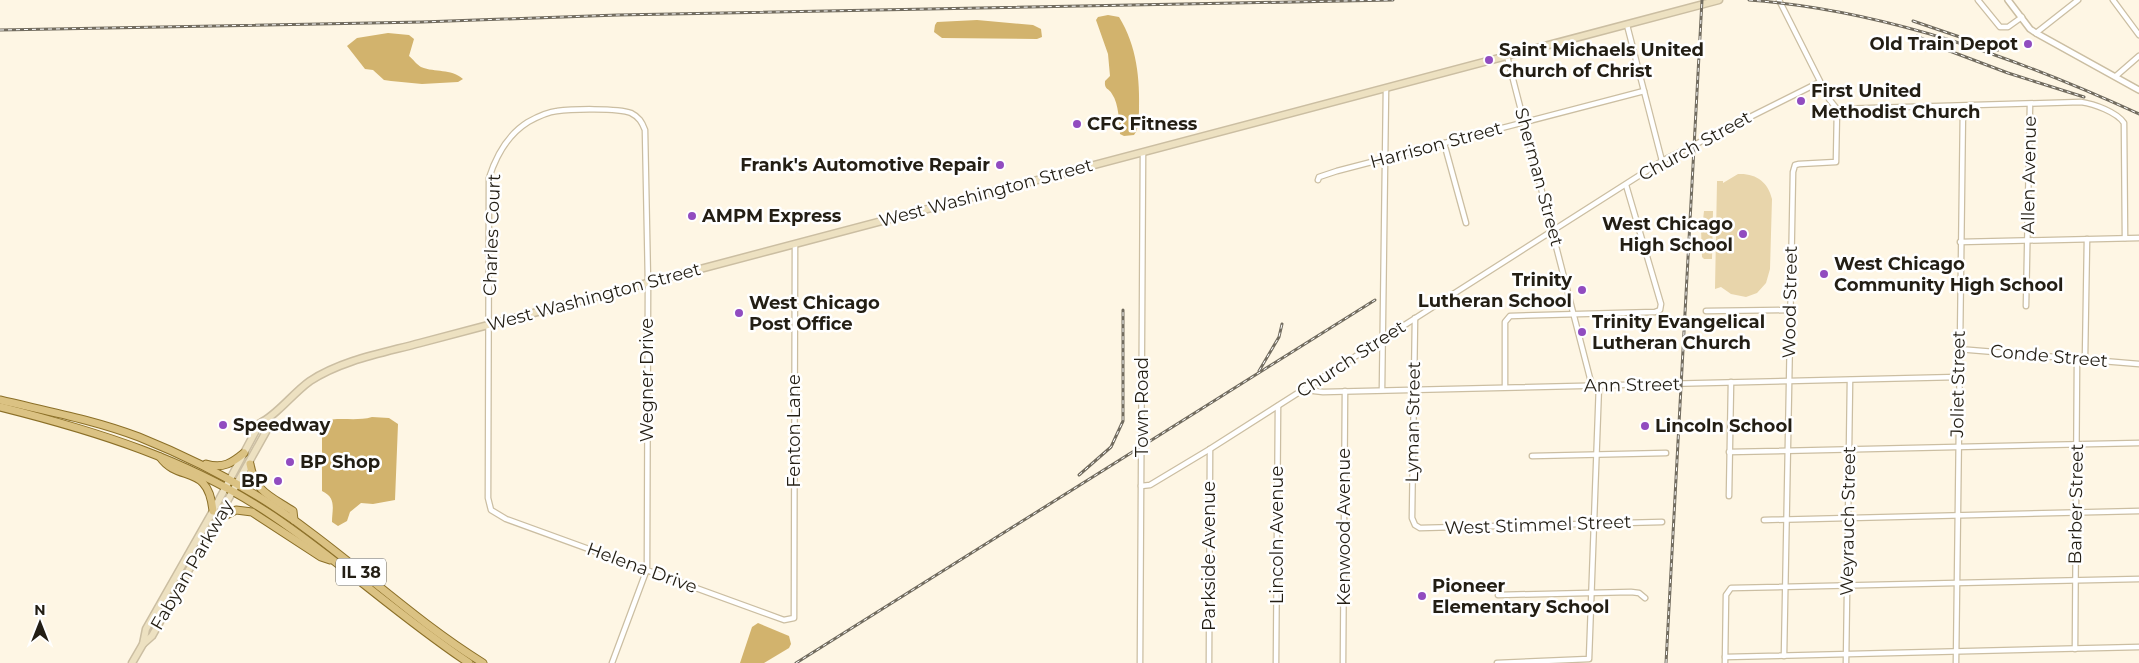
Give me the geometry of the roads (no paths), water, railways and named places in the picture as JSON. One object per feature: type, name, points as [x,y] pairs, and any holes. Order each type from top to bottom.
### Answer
[{"type":"main road","name":"West Washington Street","points":[[225,488],[260,423],[269,419],[299,390],[335,368],[360,359],[1719,0]]},
{"type":"main road","name":"IL 38","points":[[0,400],[138,437],[193,461],[238,484],[294,520],[445,638],[483,663]]},
{"type":"main road","name":"IL 38","points":[[0,408],[77,427],[160,456],[234,492],[272,515],[469,663]]},
{"type":"main road","name":"West Washington Street","points":[[238,484],[268,428],[269,419]]},
{"type":"main road","points":[[193,461],[216,467],[223,466],[233,462],[244,453]]},
{"type":"main road","points":[[160,456],[165,464],[203,482],[211,494],[213,511]]},
{"type":"main road","points":[[250,464],[252,478],[259,489],[293,511],[294,520]]},
{"type":"main road","name":"Fabyan Parkway","points":[[132,663],[143,644],[152,636],[238,484]]},
{"type":"main road","name":"Fabyan Parkway","points":[[143,644],[146,629],[225,488]]},
{"type":"main road","points":[[219,519],[236,510],[252,512],[321,558],[334,562]]},
{"type":"street","points":[[1779,0],[1829,99],[1837,109],[2086,103],[2118,116],[2124,123],[2125,238]]},
{"type":"street","points":[[1978,0],[2000,27],[2008,27],[2022,17]]},
{"type":"street","points":[[2008,0],[2036,33],[2139,90]]},
{"type":"street","points":[[2036,33],[2078,0]]},
{"type":"street","points":[[2113,0],[2139,35]]},
{"type":"street","points":[[1627,25],[1662,161]]},
{"type":"street","name":"Sherman Street","points":[[1507,56],[1592,386]]},
{"type":"street","points":[[2116,76],[2139,56]]},
{"type":"street","name":"Church Street","points":[[1141,486],[1150,485],[1210,449],[1662,161],[1820,82]]},
{"type":"street","points":[[1382,390],[1386,88]]},
{"type":"street","name":"Harrison Street","points":[[1318,180],[1318,178],[1337,171],[1644,91]]},
{"type":"street","name":"Allen Avenue","points":[[2026,306],[2030,104]]},
{"type":"street","name":"Joliet Street","points":[[1956,663],[1958,349],[1963,106]]},
{"type":"street","name":"Wood Street","points":[[1784,656],[1794,168],[1795,165],[1799,164],[1836,162],[1837,109]]},
{"type":"street","name":"Wegner Drive","points":[[556,111],[619,111],[631,113],[640,119],[645,130],[648,282],[647,569],[612,663]]},
{"type":"street","name":"Charles Court","points":[[491,510],[488,498],[490,178],[496,158],[505,143],[527,123],[556,111]]},
{"type":"street","points":[[1444,143],[1466,222]]},
{"type":"street","name":"Town Road","points":[[1140,663],[1143,152]]},
{"type":"street","points":[[1505,387],[1505,322],[1508,317],[1655,312],[1660,310],[1660,304],[1626,185]]},
{"type":"street","points":[[1960,242],[2139,238]]},
{"type":"street","points":[[2085,359],[2087,239]]},
{"type":"street","name":"Fenton Lane","points":[[794,618],[795,244]]},
{"type":"street","points":[[1706,311],[1790,310]]},
{"type":"street","name":"Lyman Street","points":[[1415,318],[1412,518],[1415,525]]},
{"type":"street","name":"Conde Street","points":[[1958,349],[2139,364]]},
{"type":"street","name":"Barber Street","points":[[2075,649],[2077,359]]},
{"type":"street","name":"Ann Street","points":[[1308,387],[1314,391],[1345,391],[1958,378]]},
{"type":"street","name":"Weyrauch Street","points":[[1846,663],[1850,380]]},
{"type":"street","points":[[1729,496],[1731,382]]},
{"type":"street","points":[[1497,663],[1589,660],[1599,385]]},
{"type":"street","name":"Kenwood Avenue","points":[[1343,663],[1345,391]]},
{"type":"street","name":"Lincoln Avenue","points":[[1276,663],[1278,406]]},
{"type":"street","points":[[1730,452],[2139,443]]},
{"type":"street","name":"Parkside Avenue","points":[[1208,663],[1210,449]]},
{"type":"street","points":[[1532,456],[1666,453]]},
{"type":"street","name":"Helena Drive","points":[[491,510],[506,518],[784,620],[794,618]]},
{"type":"street","points":[[1764,520],[2139,511]]},
{"type":"street","name":"West Stimmel Street","points":[[1415,525],[1420,528],[1662,522]]},
{"type":"street","points":[[2139,579],[1734,588],[1728,590],[1726,597],[1725,660],[1784,656],[2139,648]]},
{"type":"street","points":[[1498,595],[1592,592],[1639,593],[1644,598]]},
{"type":"railway","points":[[0,30],[422,22],[618,15],[1393,0]]},
{"type":"railway","points":[[1666,663],[1702,0]]},
{"type":"railway","points":[[1749,0],[1800,5],[1850,14],[1949,40],[2046,74],[2139,114]]},
{"type":"railway","points":[[1913,21],[1998,50]]},
{"type":"railway","points":[[1917,36],[1947,50],[2008,73],[2084,97]]},
{"type":"railway","points":[[796,663],[1375,300]]},
{"type":"railway","points":[[1079,475],[1111,447],[1123,421],[1123,310]]},
{"type":"railway","points":[[1259,371],[1279,337],[1282,324]]},
{"type":"place","name":"Old Train Depot","points":[[2028,44]]},
{"type":"place","name":"Saint Michaels United Church of Christ","points":[[1489,60]]},
{"type":"place","name":"First United Methodist Church","points":[[1801,101]]},
{"type":"place","name":"CFC Fitness","points":[[1077,124]]},
{"type":"place","name":"Frank's Automotive Repair","points":[[1000,165]]},
{"type":"place","name":"AMPM Express","points":[[692,216]]},
{"type":"place","name":"West Chicago High School","points":[[1743,234]]},
{"type":"place","name":"West Chicago Community High School","points":[[1824,274]]},
{"type":"place","name":"Trinity Lutheran School","points":[[1582,290]]},
{"type":"place","name":"West Chicago Post Office","points":[[739,313]]},
{"type":"place","name":"Trinity Evangelical Lutheran Church","points":[[1582,332]]},
{"type":"place","name":"Speedway","points":[[223,425]]},
{"type":"place","name":"Lincoln School","points":[[1645,426]]},
{"type":"place","name":"BP Shop","points":[[290,462]]},
{"type":"place","name":"BP","points":[[278,481]]},
{"type":"place","name":"Pioneer Elementary School","points":[[1422,596]]}]
